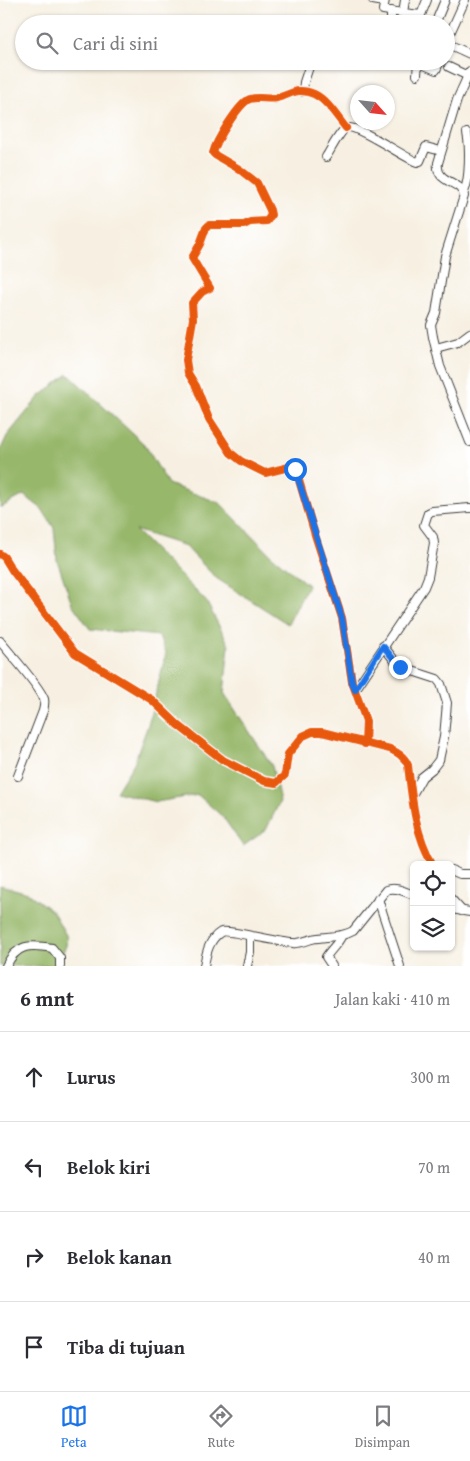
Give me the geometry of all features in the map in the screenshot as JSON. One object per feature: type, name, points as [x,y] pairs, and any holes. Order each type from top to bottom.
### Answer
[{"type":"street","points":[[373,0],[384,1],[383,10],[421,15],[427,0]]},
{"type":"street","points":[[403,13],[406,0]]},
{"type":"street","points":[[439,15],[445,0]]},
{"type":"street","points":[[455,22],[465,0]]},
{"type":"street","points":[[455,45],[469,50]]},
{"type":"street","points":[[303,92],[308,70]]},
{"type":"street","points":[[417,70],[417,75]]},
{"type":"street","points":[[455,70],[469,73],[457,100],[437,167],[438,173],[464,192]]},
{"type":"street","points":[[365,744],[366,721],[352,682],[342,618],[296,470],[289,467],[265,473],[230,453],[209,419],[196,386],[186,368],[192,303],[202,292],[210,288],[192,258],[206,228],[211,224],[244,225],[264,222],[267,221],[270,213],[257,183],[239,169],[215,155],[213,150],[237,111],[246,101],[258,98],[275,98],[289,92],[315,94],[323,100],[346,128],[355,129],[417,162],[420,161],[426,147],[441,151]]},
{"type":"street","points":[[326,157],[346,128]]},
{"type":"street","points":[[467,133],[469,146],[468,181],[445,256],[436,313],[431,325],[444,377],[470,442]]},
{"type":"street","points":[[436,348],[458,342],[470,334]]},
{"type":"street","points":[[355,690],[383,646],[413,606],[427,581],[434,543],[433,537],[424,525],[428,513],[432,511],[470,508]]},
{"type":"street","points":[[0,554],[75,652],[152,700],[178,725],[223,760],[240,770],[264,781],[276,784],[286,775],[288,754],[303,736],[312,732],[322,732],[390,750],[403,757],[408,765],[421,842],[431,861]]},
{"type":"street","points":[[0,641],[42,695],[44,702],[44,711],[18,776]]},
{"type":"street","points":[[383,646],[400,667],[437,679],[441,684],[448,707],[439,760],[422,777],[412,795]]},
{"type":"street","points":[[455,872],[470,874]]},
{"type":"street","points":[[204,966],[207,950],[221,932],[231,931],[250,937],[294,944],[348,934],[353,931],[386,890],[390,888],[410,894]]},
{"type":"street","points":[[378,899],[400,966]]},
{"type":"street","points":[[455,902],[466,912]]},
{"type":"street","points":[[332,966],[326,957],[342,935]]},
{"type":"street","points":[[247,966],[250,952],[250,937]]},
{"type":"street","points":[[6,966],[13,952],[27,947],[52,948],[60,958],[60,966]]},
{"type":"green space","points":[[68,374],[145,445],[168,484],[220,503],[272,556],[308,585],[288,624],[216,578],[185,546],[135,530],[206,601],[229,645],[224,693],[272,766],[280,801],[266,830],[243,846],[223,817],[198,795],[156,802],[116,792],[134,763],[148,725],[166,653],[159,636],[90,629],[72,604],[57,560],[54,528],[42,509],[24,495],[0,508],[0,451],[7,436],[39,397]]},
{"type":"green space","points":[[0,885],[28,893],[53,912],[67,937],[66,946],[60,958],[60,966],[0,966]]},
{"type":"cycle path","points":[[346,128],[323,100],[314,94],[303,91],[277,98],[250,99],[240,107],[228,123],[213,153],[257,183],[271,215],[267,221],[250,222],[244,225],[209,225],[206,228],[192,258],[210,288],[202,292],[192,303],[193,319],[186,360],[188,373],[196,386],[209,419],[231,453],[241,461],[265,473],[289,467],[296,470],[342,618],[352,682],[366,721],[365,744]]},
{"type":"cycle path","points":[[0,554],[75,653],[152,700],[178,725],[223,760],[264,781],[276,783],[285,775],[288,754],[303,736],[312,732],[322,732],[390,749],[400,755],[408,765],[418,829],[431,861]]},
{"type":"route","points":[[295,469],[304,492],[315,535],[342,618],[352,682],[355,690],[383,646],[400,667]]}]
